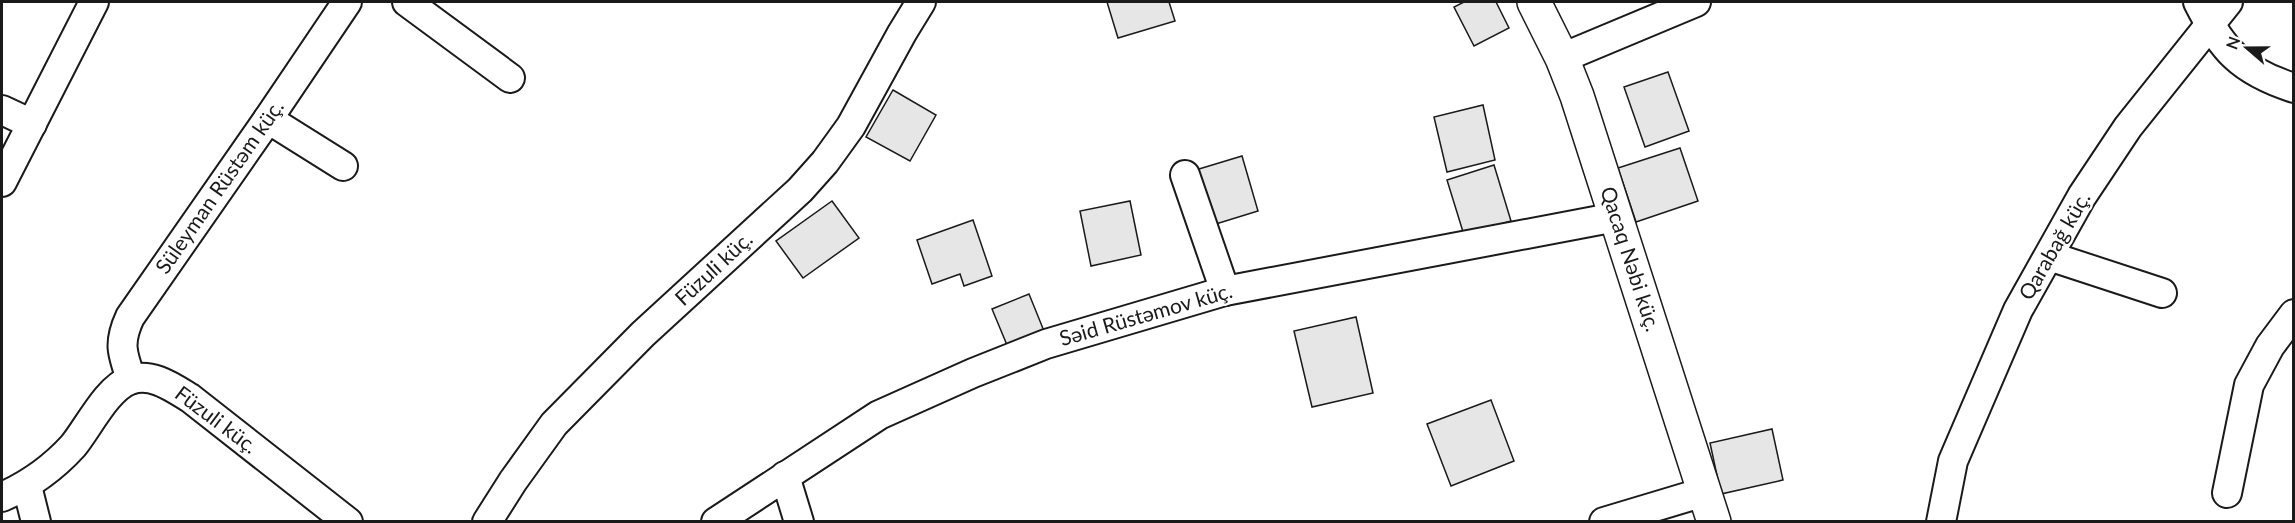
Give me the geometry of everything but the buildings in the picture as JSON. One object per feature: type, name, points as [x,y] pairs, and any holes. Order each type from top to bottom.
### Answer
[{"type":"street","points":[[2,182],[94,2]]},
{"type":"street","name":"Süleyman Rüstəm küç.","points":[[131,379],[122,354],[122,334],[130,316],[347,2]]},
{"type":"street","points":[[407,2],[510,78]]},
{"type":"street","name":"Füzuli küç.","points":[[487,522],[554,424],[643,334],[800,190],[825,162],[851,126],[921,2]]},
{"type":"street","name":"Qacaq Nəbi küç.","points":[[1534,2],[1562,58],[1577,96],[1709,507]]},
{"type":"street","points":[[1562,58],[1696,2]]},
{"type":"street","name":"Qarabağ küç.","points":[[1941,522],[1953,461],[2018,310],[2082,196],[2204,13],[2228,2]]},
{"type":"street","points":[[2204,13],[2232,55],[2250,68],[2294,88]]},
{"type":"street","points":[[2,110],[32,124]]},
{"type":"street","points":[[268,119],[343,166]]},
{"type":"street","points":[[1185,175],[1225,291]]},
{"type":"street","name":"Səid Rüstəmov küç.","points":[[716,522],[879,415],[973,373],[1046,344],[1225,291],[1616,217]]},
{"type":"street","points":[[2049,256],[2162,293]]},
{"type":"street","points":[[2227,493],[2249,385],[2270,346],[2294,314]]},
{"type":"street","name":"Füzuli küç.","points":[[131,379],[151,378],[168,384],[190,398],[345,520]]},
{"type":"street","points":[[36,522],[14,491],[51,468],[73,446],[118,386],[131,379]]},
{"type":"street","points":[[785,476],[799,522]]},
{"type":"street","points":[[1604,522],[1709,507]]}]
